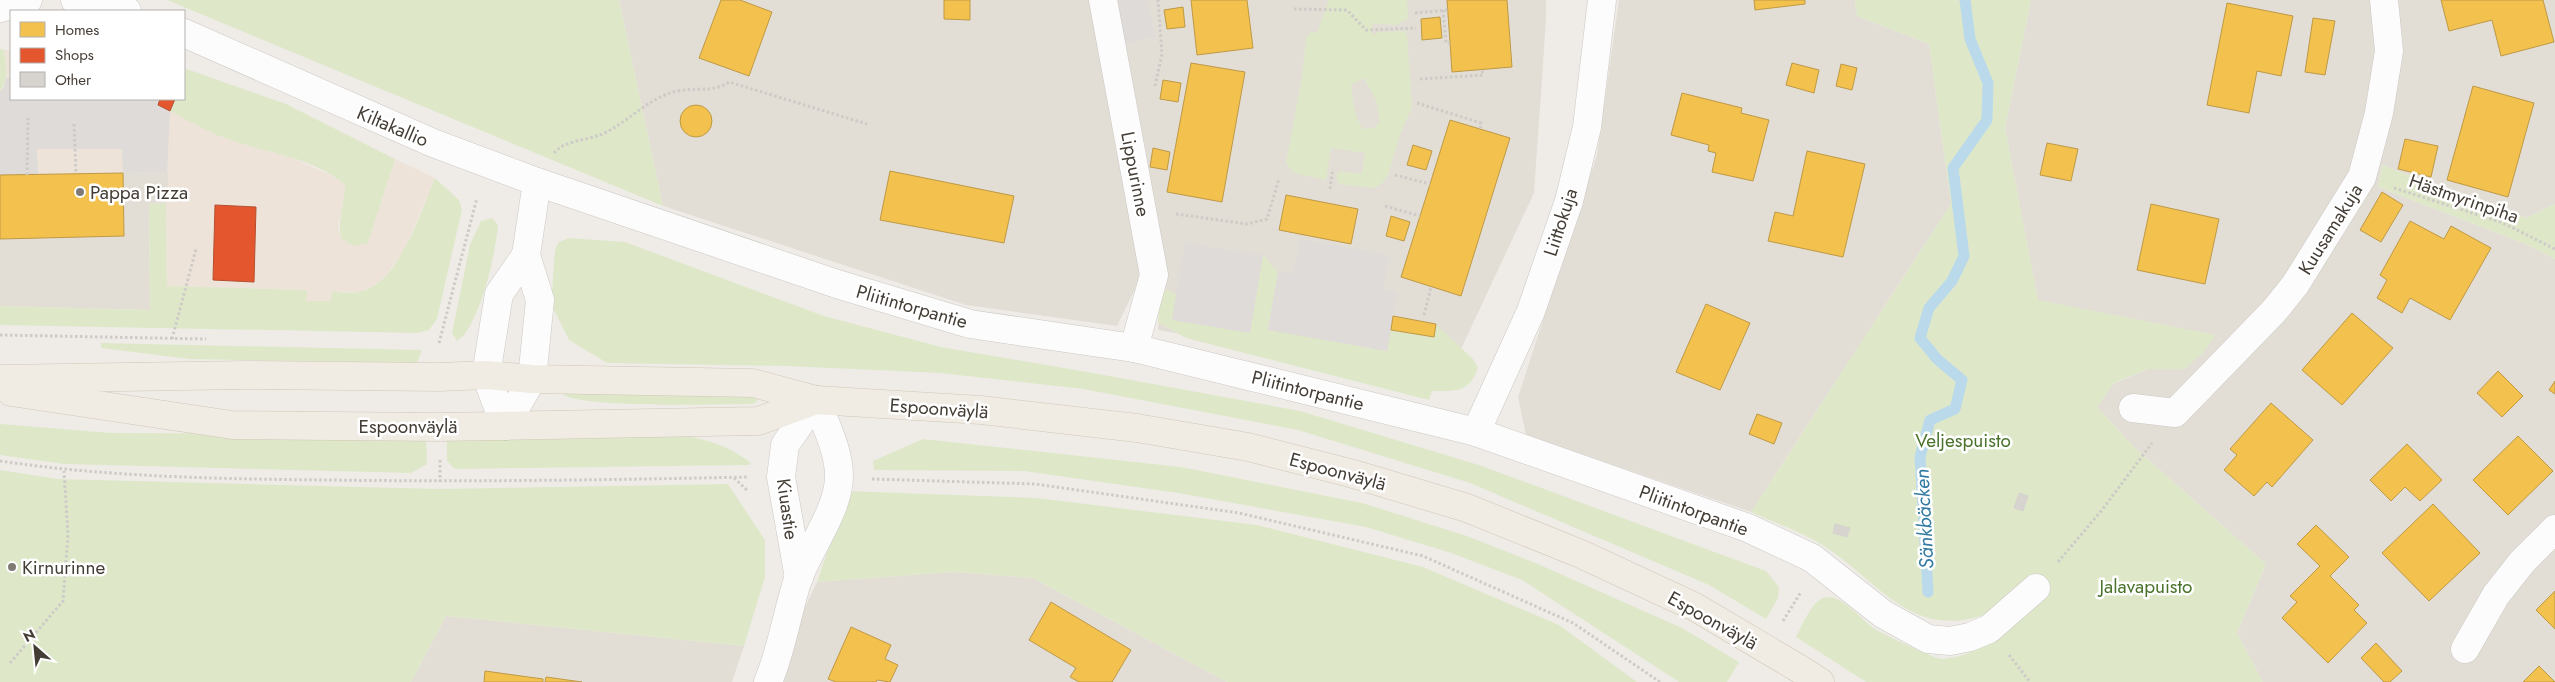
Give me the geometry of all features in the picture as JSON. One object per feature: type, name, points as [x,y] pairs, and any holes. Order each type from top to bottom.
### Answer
[{"type":"main road","name":"Espoonväylä","points":[[0,379],[247,375],[439,377],[486,375],[532,379],[753,383],[816,400],[981,410],[1137,428],[1248,447],[1350,473],[1468,508],[1581,554],[1695,607],[1809,675]]},
{"type":"main road","name":"Espoonväylä","points":[[0,390],[232,425],[439,427],[758,421],[816,400]]},
{"type":"street","points":[[0,8],[28,0]]},
{"type":"street","points":[[75,0],[122,10]]},
{"type":"street","name":"Lippurinne","points":[[1103,0],[1154,275],[1134,348]]},
{"type":"street","name":"Liittokuja","points":[[1476,432],[1531,311],[1568,201],[1587,127],[1602,0]]},
{"type":"street","name":"Kuusamakuja","points":[[2175,413],[2274,311],[2295,286],[2362,178],[2379,113],[2389,50],[2384,0]]},
{"type":"street","name":"Kiltakallio","points":[[185,34],[433,143],[537,182]]},
{"type":"street","points":[[505,426],[532,379],[540,300],[526,255],[537,182]]},
{"type":"street","name":"Pliitintorpantie","points":[[537,182],[837,284],[970,324],[1134,348],[1476,432],[1748,528],[1812,558],[1883,614],[1928,639],[1950,641],[1970,637],[1989,629],[2036,588]]},
{"type":"street","points":[[505,426],[486,375],[499,294],[526,255]]},
{"type":"street","name":"Kiuastie","points":[[799,578],[781,477],[785,445],[816,400]]},
{"type":"street","name":"Kiuastie","points":[[768,682],[799,578],[831,510],[840,478],[836,452],[816,400]]},
{"type":"street","points":[[2133,408],[2175,413]]},
{"type":"street","points":[[2464,649],[2496,595],[2522,562],[2555,529]]},
{"type":"path","points":[[1294,8],[1347,10],[1366,30],[1416,28]]},
{"type":"path","points":[[1443,10],[1446,43],[1450,42]]},
{"type":"path","points":[[1415,12],[1448,10]]},
{"type":"path","points":[[1420,79],[1483,75],[1482,70]]},
{"type":"path","points":[[537,182],[555,150],[601,134],[656,99],[678,91],[719,88],[729,82],[867,124]]},
{"type":"path","points":[[1418,103],[1481,123],[1480,129]]},
{"type":"path","points":[[27,175],[28,118]]},
{"type":"path","points":[[74,124],[76,174]]},
{"type":"path","points":[[1330,189],[1333,170]]},
{"type":"path","points":[[1395,176],[1430,184]]},
{"type":"path","name":"Hästmyrinpiha","points":[[2362,178],[2503,223],[2555,249]]},
{"type":"path","points":[[1143,210],[1247,224],[1267,219],[1280,179]]},
{"type":"path","points":[[439,341],[445,327],[477,198]]},
{"type":"path","points":[[1385,206],[1420,216]]},
{"type":"path","points":[[172,339],[196,249]]},
{"type":"path","points":[[1424,315],[1431,287]]},
{"type":"path","points":[[2036,588],[2102,510],[2175,413]]},
{"type":"path","points":[[10,663],[63,602],[68,536],[64,471]]},
{"type":"path","points":[[1780,627],[1803,588]]},
{"type":"shaded area","points":[[619,0],[1094,0],[1142,275],[1117,326],[966,305],[663,206]]},
{"type":"shaded area","points":[[1115,0],[1546,0],[1534,193],[1447,379],[1158,330],[1163,265]]},
{"type":"shaded area","points":[[1115,0],[1147,0],[1155,37],[1124,43]]},
{"type":"shaded area","points":[[1619,0],[1855,0],[1857,16],[1929,44],[1951,204],[1751,512],[1526,435],[1518,397],[1597,155]]},
{"type":"shaded area","points":[[2031,0],[2555,0],[2555,204],[2526,218],[2382,165],[2378,187],[2526,244],[2555,259],[2555,682],[2263,682],[2237,633],[2266,564],[2134,447],[2097,407],[2113,384],[2148,369],[2184,369],[2215,335],[2038,301],[2005,128]]},
{"type":"shaded area","points":[[4,50],[10,50],[10,100],[175,100],[170,111],[225,138],[293,158],[337,178],[345,185],[345,203],[338,223],[341,238],[368,243],[395,159],[435,178],[404,251],[384,278],[372,287],[359,293],[333,291],[332,302],[305,301],[306,290],[167,286],[166,203],[169,175],[167,172],[123,173],[124,236],[0,239],[0,91],[4,87],[7,73]]},
{"type":"shaded area","points":[[6,78],[10,78],[10,100],[160,100],[158,106],[170,111],[167,172],[123,173],[122,149],[37,149],[38,175],[0,175],[0,91],[4,87]]},
{"type":"shaded area","points":[[167,172],[169,175],[166,203],[149,204],[150,310],[0,306],[0,175]]},
{"type":"shaded area","points":[[1300,239],[1389,255],[1383,289],[1397,292],[1387,351],[1268,330],[1278,272],[1293,274]]},
{"type":"shaded area","points":[[1185,243],[1263,255],[1250,333],[1172,320]]},
{"type":"shaded area","points":[[954,572],[1033,578],[1227,682],[769,682],[817,582]]},
{"type":"shaded area","points":[[446,616],[744,646],[732,682],[411,682]]},
{"type":"green space","points":[[167,0],[619,0],[663,206]]},
{"type":"green space","points":[[1329,0],[1407,0],[1408,19],[1395,25],[1372,23],[1373,35],[1379,32],[1404,31],[1407,34],[1412,107],[1400,135],[1388,175],[1382,183],[1374,188],[1339,184],[1336,176],[1339,171],[1362,174],[1365,153],[1331,148],[1326,180],[1294,173],[1286,163],[1302,77],[1306,38],[1310,32],[1317,33]],"holes":[[[1364,78],[1376,100],[1380,122],[1374,128],[1363,129],[1356,114],[1351,85]]]},
{"type":"green space","name":"Veljespuisto","points":[[1855,0],[2031,0],[2005,128],[2038,300],[2216,335],[2203,353],[2184,369],[2148,369],[2114,383],[2097,407],[2134,447],[2266,564],[2237,633],[2263,682],[1866,682],[1796,637],[1813,606],[1821,599],[1828,597],[1835,598],[1850,607],[1880,632],[1942,659],[1960,656],[1975,650],[2003,631],[1990,613],[1963,620],[1939,620],[1918,615],[1881,592],[1845,561],[1816,541],[1751,512],[1951,204],[1929,44],[1857,16]]},
{"type":"green space","points":[[0,49],[4,50],[6,77],[0,91]]},
{"type":"green space","points":[[185,68],[286,104],[395,159],[368,243],[353,246],[341,238],[340,224],[345,185],[332,175],[303,161],[218,135],[170,111],[175,100],[185,100]]},
{"type":"green space","points":[[2382,165],[2526,218],[2555,204],[2555,259],[2526,244],[2378,187]]},
{"type":"green space","points":[[435,178],[459,200],[462,210],[437,319],[429,330],[418,333],[0,325],[0,306],[150,310],[149,204],[166,203],[167,286],[307,290],[306,301],[331,301],[332,291],[359,292],[373,286],[386,276],[397,261],[407,244]]},
{"type":"green space","points":[[492,218],[498,225],[497,237],[485,288],[473,320],[465,333],[457,341],[452,333],[470,245],[481,221]]},
{"type":"green space","points":[[569,238],[625,242],[824,316],[941,347],[1300,411],[1479,465],[1766,571],[1779,587],[1778,598],[1766,619],[1709,585],[1470,483],[1298,430],[1083,389],[940,373],[786,366],[607,363],[569,340],[551,304],[555,250],[559,242]]},
{"type":"green space","points":[[1263,255],[1278,272],[1268,330],[1387,351],[1391,330],[1434,337],[1436,324],[1473,359],[1478,368],[1474,376],[1461,389],[1432,391],[1429,400],[1186,338],[1158,322],[1161,293],[1167,290],[1176,295],[1172,319],[1250,333]]},
{"type":"green space","points":[[101,343],[422,350],[417,363],[189,359],[101,348]]},
{"type":"green space","points":[[562,393],[756,397],[757,402],[753,404],[713,405],[620,404],[572,398]]},
{"type":"green space","points":[[0,424],[112,433],[426,434],[427,464],[411,473],[64,464],[0,455]]},
{"type":"green space","points":[[672,434],[714,443],[742,456],[751,463],[749,465],[455,469],[447,461],[447,440]]},
{"type":"green space","points":[[923,439],[1181,467],[1362,503],[1467,536],[1538,564],[1682,628],[1739,662],[1727,682],[1679,682],[1522,580],[1451,553],[1366,527],[1178,493],[1024,471],[874,470],[873,461]]},
{"type":"green space","points":[[0,470],[58,479],[439,489],[728,484],[765,540],[765,577],[744,646],[446,616],[411,682],[0,682]]},
{"type":"green space","points":[[848,491],[1037,498],[1257,525],[1423,567],[1559,625],[1637,682],[1227,682],[1033,578],[954,572],[817,582]]},
{"type":"building: Homes","points":[[721,0],[740,0],[772,12],[749,76],[699,58]]},
{"type":"building: Homes","points":[[944,0],[970,0],[970,20],[944,19]]},
{"type":"building: Homes","points":[[1191,0],[1247,0],[1253,48],[1197,55]]},
{"type":"building: Homes","points":[[1447,0],[1507,0],[1512,67],[1452,72]]},
{"type":"building: Homes","points":[[1754,0],[1805,0],[1805,4],[1755,10]]},
{"type":"building: Homes","points":[[2441,0],[2543,0],[2554,42],[2501,56],[2492,20],[2449,31]]},
{"type":"building: Homes","points":[[2227,3],[2293,16],[2281,76],[2257,71],[2249,113],[2207,105]]},
{"type":"building: Homes","points":[[1183,7],[1185,27],[1167,29],[1164,10]]},
{"type":"building: Homes","points":[[1440,17],[1442,38],[1422,40],[1421,19]]},
{"type":"building: Homes","points":[[2313,18],[2335,21],[2325,75],[2305,72]]},
{"type":"building: Homes","points":[[1191,63],[1245,72],[1222,202],[1167,192]]},
{"type":"building: Homes","points":[[1792,63],[1819,70],[1814,93],[1786,85]]},
{"type":"building: Homes","points":[[1841,64],[1857,68],[1852,90],[1836,86]]},
{"type":"building: Homes","points":[[1163,80],[1181,83],[1178,102],[1160,99]]},
{"type":"building: Homes","points":[[2473,86],[2534,103],[2508,197],[2447,180]]},
{"type":"building: Homes","points":[[1682,93],[1742,108],[1741,113],[1769,120],[1753,181],[1712,172],[1716,153],[1708,151],[1709,145],[1671,135]]},
{"type":"building: Homes","points":[[696,105],[702,106],[707,110],[711,115],[711,127],[707,132],[702,136],[696,137],[690,136],[685,132],[681,127],[680,121],[681,115],[685,110],[690,106]]},
{"type":"building: Homes","points":[[1450,120],[1510,138],[1461,296],[1401,277]]},
{"type":"building: Homes","points":[[2405,139],[2438,146],[2431,177],[2398,169]]},
{"type":"building: Homes","points":[[2047,143],[2078,149],[2071,181],[2040,175]]},
{"type":"building: Homes","points":[[1413,145],[1432,151],[1426,170],[1407,165]]},
{"type":"building: Homes","points":[[1153,148],[1170,152],[1167,170],[1150,167]]},
{"type":"building: Homes","points":[[1807,151],[1865,164],[1843,257],[1768,241],[1775,212],[1793,216]]},
{"type":"building: Homes","points":[[890,171],[1014,196],[1004,243],[880,220]]},
{"type":"building: Homes","points":[[123,173],[124,236],[0,239],[0,175]]},
{"type":"building: Homes","points":[[2382,192],[2403,205],[2381,242],[2360,230]]},
{"type":"building: Homes","points":[[1286,195],[1358,209],[1351,244],[1279,230]]},
{"type":"building: Homes","points":[[2151,204],[2219,219],[2205,284],[2137,270]]},
{"type":"building: Homes","points":[[1391,216],[1410,222],[1404,241],[1386,236]]},
{"type":"building: Homes","points":[[2410,221],[2444,239],[2451,226],[2491,248],[2450,320],[2410,298],[2402,313],[2377,298],[2387,280],[2380,275]]},
{"type":"building: Homes","points":[[1706,304],[1750,323],[1720,390],[1676,372]]},
{"type":"building: Homes","points":[[2352,313],[2393,348],[2342,405],[2302,370]]},
{"type":"building: Homes","points":[[1393,316],[1436,324],[1434,337],[1391,330]]},
{"type":"building: Homes","points":[[2498,371],[2523,396],[2502,417],[2477,393]]},
{"type":"building: Homes","points":[[2555,381],[2555,394],[2549,390]]},
{"type":"building: Homes","points":[[2271,403],[2313,440],[2272,487],[2267,482],[2254,496],[2224,470],[2237,455],[2230,449]]},
{"type":"building: Homes","points":[[1757,414],[1782,423],[1774,444],[1749,434]]},
{"type":"building: Homes","points":[[2518,436],[2553,471],[2508,515],[2473,480]]},
{"type":"building: Homes","points":[[2407,444],[2442,480],[2420,501],[2405,487],[2391,501],[2370,480]]},
{"type":"building: Homes","points":[[2433,504],[2480,553],[2429,601],[2382,553]]},
{"type":"building: Homes","points":[[2316,525],[2349,557],[2330,576],[2359,605],[2354,610],[2367,623],[2328,663],[2282,618],[2297,602],[2290,596],[2320,566],[2297,544]]},
{"type":"building: Homes","points":[[2555,591],[2555,629],[2536,610]]},
{"type":"building: Homes","points":[[1051,602],[1131,650],[1112,682],[1079,682],[1070,677],[1076,668],[1029,640]]},
{"type":"building: Homes","points":[[851,627],[891,645],[885,659],[898,665],[890,682],[877,680],[876,682],[836,682],[828,679]]},
{"type":"building: Homes","points":[[2376,643],[2402,671],[2390,682],[2384,682],[2361,658]]},
{"type":"building: Homes","points":[[2539,666],[2555,682],[2523,682]]},
{"type":"building: Homes","points":[[485,671],[543,679],[543,682],[484,682]]},
{"type":"building: Homes","points":[[546,677],[582,682],[545,682]]},
{"type":"building: Shops","points":[[160,100],[175,100],[170,111],[158,105]]},
{"type":"building: Shops","points":[[215,205],[256,207],[254,282],[213,280]]},
{"type":"building: Other","points":[[2019,493],[2028,496],[2023,511],[2014,508]]},
{"type":"building: Other","points":[[1835,524],[1850,528],[1847,537],[1833,533]]},
{"type":"waterway","name":"Sänkbäcken","points":[[1928,592],[1920,457],[1930,420],[1955,409],[1962,380],[1937,359],[1920,338],[1929,308],[1952,281],[1964,256],[1953,168],[1987,120],[1988,83],[1970,39],[1965,0]]},
{"type":"place","name":"Pappa Pizza","points":[[80,192]]},
{"type":"place","name":"Kirnurinne","points":[[12,567]]},
{"type":"park label","name":"Jalavapuisto","points":[[2146,586]]}]
